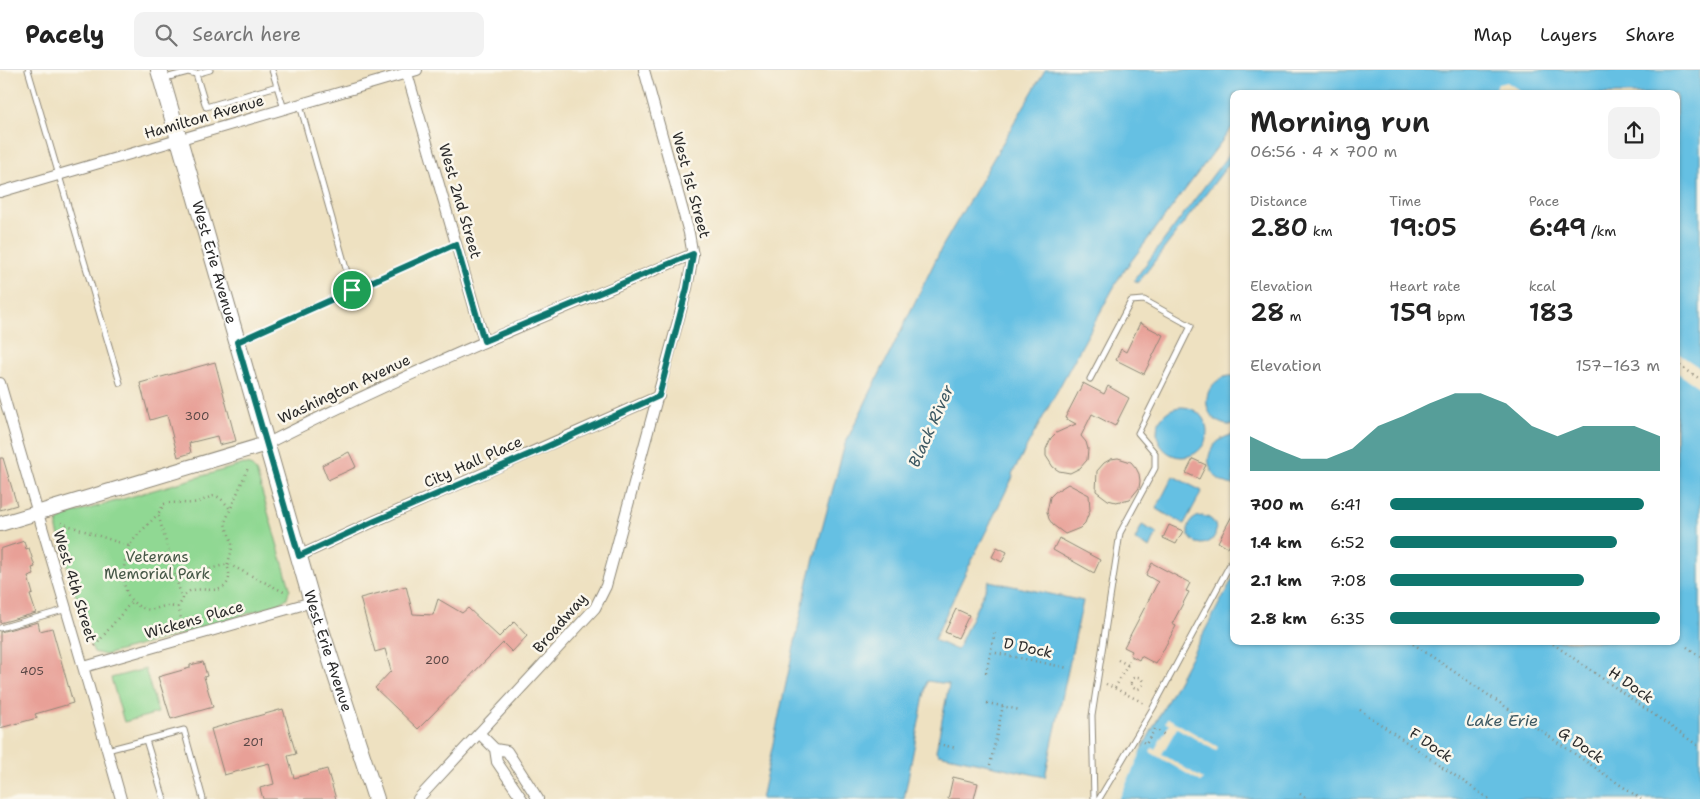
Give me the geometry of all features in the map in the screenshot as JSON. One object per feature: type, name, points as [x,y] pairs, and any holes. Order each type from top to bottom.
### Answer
[{"type":"main road","name":"West Erie Avenue","points":[[161,74],[312,602],[376,799]]},
{"type":"street","name":"West 1st Street","points":[[644,70],[689,233],[693,254],[687,288],[659,396]]},
{"type":"street","name":"Hamilton Avenue","points":[[0,192],[410,71]]},
{"type":"street","name":"West 2nd Street","points":[[410,71],[484,341]]},
{"type":"street","name":"Washington Avenue","points":[[0,524],[266,444],[311,421],[484,341],[693,254]]},
{"type":"street","name":"West 4th Street","points":[[0,383],[4,415],[67,609],[120,799]]},
{"type":"street","name":"City Hall Place","points":[[299,556],[659,396]]},
{"type":"street","name":"Broadway","points":[[418,799],[595,608],[613,563],[659,396]]},
{"type":"street","name":"Wickens Place","points":[[84,667],[312,602]]},
{"type":"street","points":[[479,733],[495,749],[507,751],[538,799]]},
{"type":"street","points":[[495,749],[497,762],[522,799]]},
{"type":"lane","points":[[28,70],[120,383]]},
{"type":"lane","points":[[161,74],[188,72],[196,74],[210,70]]},
{"type":"lane","points":[[272,70],[284,109]]},
{"type":"lane","points":[[196,74],[206,107],[277,86]]},
{"type":"lane","points":[[300,104],[352,290]]},
{"type":"lane","points":[[237,342],[456,244]]},
{"type":"lane","points":[[1090,380],[1131,301],[1144,300],[1191,326],[1138,433],[1155,453],[1155,468],[1120,533],[1092,716],[1094,799]]},
{"type":"lane","points":[[1099,799],[1152,708],[1230,564]]},
{"type":"lane","points":[[0,628],[67,609]]},
{"type":"lane","points":[[107,750],[184,730],[203,799]]},
{"type":"lane","points":[[146,740],[164,799]]},
{"type":"path","points":[[1680,366],[1700,379]]},
{"type":"path","points":[[185,633],[178,608],[187,592],[194,589],[216,590],[226,585],[229,577],[228,564],[231,558],[232,542],[226,530],[225,522],[248,468]]},
{"type":"path","points":[[178,608],[165,606],[157,610],[144,609],[132,602],[126,590],[123,575],[129,546],[134,538],[158,514],[164,504],[174,501],[194,503],[213,495],[221,497],[230,509]]},
{"type":"path","points":[[158,514],[183,600]]},
{"type":"path","points":[[61,523],[129,546]]},
{"type":"path","points":[[176,578],[228,564],[284,592]]},
{"type":"path","points":[[95,646],[132,602]]},
{"type":"path","points":[[986,673],[995,631]]},
{"type":"path","name":"G Dock","points":[[1415,645],[1641,799]]},
{"type":"path","name":"H Dock","points":[[1555,645],[1700,747]]},
{"type":"path","points":[[1687,647],[1700,656]]},
{"type":"path","name":"D Dock","points":[[991,652],[1068,668]]},
{"type":"path","points":[[1115,688],[1132,656]]},
{"type":"path","points":[[1118,660],[1128,665]]},
{"type":"path","points":[[1136,677],[1140,678],[1143,681],[1143,686],[1138,690],[1134,689],[1131,686],[1131,680],[1136,677]]},
{"type":"path","points":[[1098,680],[1152,708]]},
{"type":"path","points":[[1130,696],[1134,689]]},
{"type":"path","points":[[987,703],[1020,710]]},
{"type":"path","points":[[990,765],[1003,706]]},
{"type":"path","name":"F Dock","points":[[1360,710],[1489,799]]},
{"type":"path","points":[[1140,748],[1143,742],[1146,744],[1155,730],[1165,735]]},
{"type":"path","points":[[938,744],[956,748]]},
{"type":"path","points":[[1300,794],[1307,799]]},
{"type":"green space","name":"Veterans Memorial Park","points":[[244,464],[250,465],[256,471],[290,588],[287,598],[279,604],[185,633],[105,655],[94,652],[88,639],[57,529],[57,523],[64,516]]},
{"type":"green space","points":[[145,669],[158,713],[124,722],[111,678]]},
{"type":"water","points":[[1045,70],[1700,70],[1700,799],[1115,799],[1230,583],[1230,645],[1680,645],[1680,90],[1230,90],[1230,130],[1120,276],[1012,474],[1013,477],[934,640],[957,650],[989,581],[1083,601],[1045,777],[938,754],[936,751],[949,684],[927,681],[904,799],[761,799],[809,577],[845,444],[942,247]]},
{"type":"water","points":[[1230,152],[1230,162],[1138,283],[1134,280]]},
{"type":"water","points":[[1230,376],[1230,425],[1215,420],[1207,405],[1207,396],[1211,388],[1218,381]]},
{"type":"water","points":[[1182,407],[1200,414],[1207,432],[1200,450],[1182,457],[1164,450],[1157,432],[1164,414]]},
{"type":"water","points":[[1230,435],[1230,484],[1215,476],[1209,461],[1210,453],[1221,439]]},
{"type":"water","points":[[1173,476],[1202,491],[1184,524],[1156,509]]},
{"type":"water","points":[[1202,516],[1212,520],[1216,530],[1212,540],[1202,544],[1192,540],[1188,530],[1192,520]]},
{"type":"water","points":[[1142,525],[1157,533],[1150,548],[1135,540]]},
{"type":"pier","points":[[1507,82],[1519,90],[1495,90],[1498,84]]},
{"type":"pier","points":[[1680,355],[1700,368],[1700,388],[1680,375]]},
{"type":"pier","points":[[1168,718],[1218,747],[1216,751],[1177,728],[1162,754],[1203,779],[1201,782],[1150,752],[1152,748],[1155,749],[1169,725],[1165,722]]},
{"type":"pier","points":[[1141,749],[1119,799],[1114,799]]},
{"type":"building","points":[[1140,323],[1163,335],[1144,374],[1116,360],[1121,349],[1126,352]]},
{"type":"building","points":[[215,362],[236,441],[219,445],[217,436],[189,443],[191,453],[178,457],[167,415],[150,420],[140,383]]},
{"type":"building","points":[[1083,383],[1104,394],[1108,386],[1129,398],[1115,426],[1092,414],[1081,436],[1086,442],[1088,449],[1087,460],[1080,468],[1070,473],[1059,471],[1053,467],[1046,456],[1046,449],[1051,438],[1056,433],[1076,424],[1065,418]]},
{"type":"building","points":[[349,452],[356,467],[328,480],[322,465]]},
{"type":"building","points":[[0,458],[3,458],[17,505],[0,510]]},
{"type":"building","points":[[1118,458],[1131,462],[1139,474],[1140,481],[1139,488],[1130,499],[1116,502],[1108,500],[1096,491],[1097,471],[1104,463]]},
{"type":"building","points":[[1193,459],[1206,465],[1199,479],[1186,473]]},
{"type":"building","points":[[1068,484],[1089,495],[1090,510],[1085,523],[1080,528],[1065,534],[1053,525],[1047,512],[1050,497]]},
{"type":"building","points":[[1230,520],[1230,544],[1228,548],[1218,542]]},
{"type":"building","points":[[1169,525],[1183,531],[1176,544],[1163,538]]},
{"type":"building","points":[[1059,538],[1100,560],[1094,573],[1053,550]]},
{"type":"building","points":[[24,541],[26,549],[29,548],[35,567],[32,568],[34,575],[28,577],[33,594],[30,595],[36,613],[0,623],[0,549]]},
{"type":"building","points":[[997,547],[1007,552],[1002,562],[992,557]]},
{"type":"building","points":[[1152,563],[1190,583],[1186,591],[1189,592],[1172,624],[1176,626],[1156,664],[1141,656],[1139,660],[1130,655],[1132,651],[1124,647],[1158,582],[1146,575]]},
{"type":"building","points":[[406,586],[413,614],[433,615],[438,599],[462,613],[468,608],[499,637],[514,622],[527,636],[512,652],[503,643],[418,729],[375,688],[391,671],[385,649],[375,652],[360,598]]},
{"type":"building","points":[[956,609],[969,615],[958,638],[945,632]]},
{"type":"building","points":[[38,622],[40,631],[52,628],[73,703],[35,714],[37,718],[0,728],[0,632]]},
{"type":"building","points":[[203,662],[207,676],[204,677],[213,707],[171,719],[158,677],[190,668],[190,665]]},
{"type":"building","points":[[283,709],[296,754],[288,756],[294,778],[327,769],[336,799],[263,799],[260,788],[274,784],[269,763],[224,775],[211,729]]},
{"type":"building","points":[[953,777],[978,783],[974,799],[948,799]]},
{"type":"route","points":[[456,244],[484,341],[693,254],[687,288],[659,396],[299,556],[237,342],[352,290],[456,244]]},
{"type":"water label","name":"Black River","points":[[931,426]]},
{"type":"water label","name":"Lake Erie","points":[[1502,720]]}]
